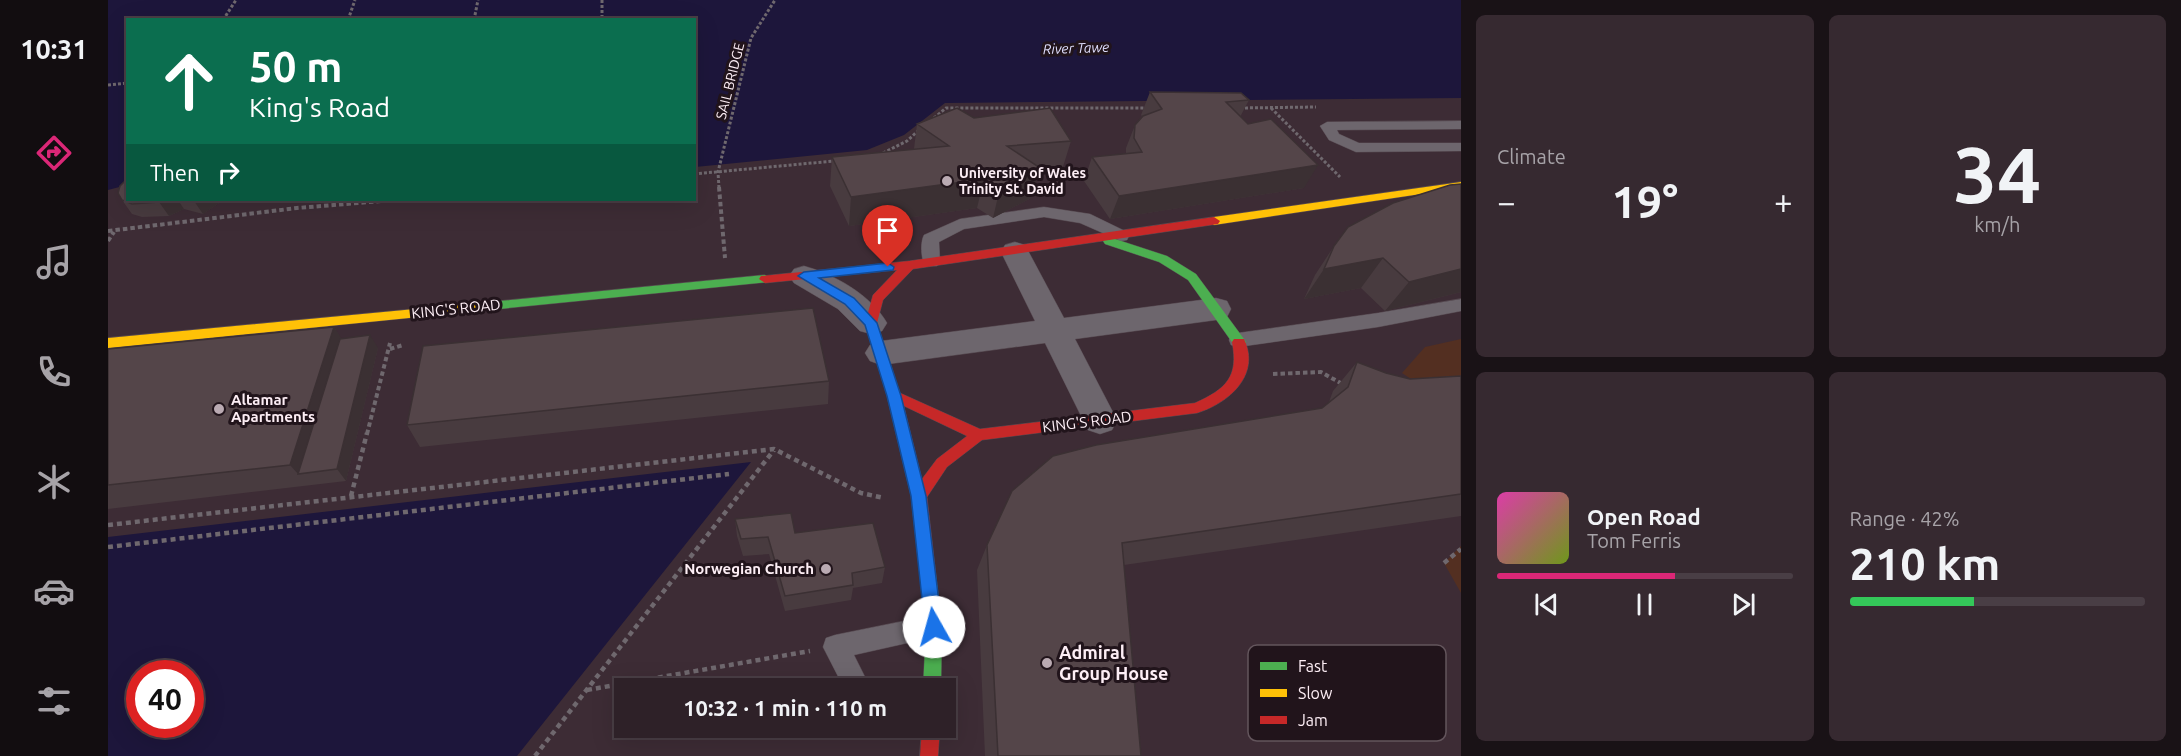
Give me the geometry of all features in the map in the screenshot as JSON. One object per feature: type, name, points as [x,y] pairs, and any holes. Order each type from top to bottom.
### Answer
[{"type":"street","name":"KING'S ROAD","points":[[108,343],[909,265],[1015,252],[1461,185]]},
{"type":"street","points":[[1198,236],[1216,221]]},
{"type":"street","name":"KING'S ROAD","points":[[979,435],[1197,408],[1215,402],[1230,390],[1240,376],[1242,360],[1238,340],[1192,278],[1161,258],[1101,239]]},
{"type":"street","points":[[1015,252],[1100,420]]},
{"type":"street","points":[[1191,254],[1192,278]]},
{"type":"street","points":[[871,323],[877,298],[909,265]]},
{"type":"street","points":[[804,276],[849,301],[871,323],[881,353],[919,496],[934,627],[932,678]]},
{"type":"street","points":[[881,353],[1216,309]]},
{"type":"street","points":[[894,396],[979,435],[942,463],[919,496]]},
{"type":"street","points":[[929,756],[930,738]]},
{"type":"lane","points":[[1461,125],[1327,126],[1334,137],[1356,148],[1461,147]]},
{"type":"lane","points":[[931,262],[930,239],[960,224],[1044,212],[1084,218],[1121,236]]},
{"type":"lane","points":[[1238,340],[1374,319],[1398,319],[1461,305]]},
{"type":"lane","points":[[852,677],[835,647],[934,627]]},
{"type":"path","points":[[224,18],[236,0]]},
{"type":"path","points":[[349,18],[355,0]]},
{"type":"path","points":[[474,18],[478,0]]},
{"type":"path","points":[[602,0],[602,18]]},
{"type":"path","name":"SAIL BRIDGE","points":[[726,282],[718,172],[751,38],[775,0]]},
{"type":"path","points":[[108,85],[126,84]]},
{"type":"path","points":[[1235,108],[1318,107]]},
{"type":"path","points":[[930,121],[946,108],[1154,108]]},
{"type":"path","points":[[882,153],[907,141],[922,128]]},
{"type":"path","points":[[696,174],[838,161]]},
{"type":"path","points":[[108,231],[297,208],[382,201]]},
{"type":"path","points":[[108,242],[114,232]]},
{"type":"path","points":[[351,496],[390,349]]},
{"type":"path","points":[[1240,376],[1321,372],[1350,388]]},
{"type":"path","points":[[535,756],[774,449]]},
{"type":"path","points":[[108,525],[774,449],[861,493]]},
{"type":"path","points":[[108,548],[729,474]]},
{"type":"path","points":[[1444,563],[1461,549]]},
{"type":"path","points":[[586,690],[835,647]]},
{"type":"shaded area","points":[[1461,339],[1461,427],[1429,391],[1402,373],[1425,347]]},
{"type":"shaded area","points":[[1461,546],[1461,593],[1444,563]]},
{"type":"water","name":"River Tawe","points":[[108,0],[1461,0],[1461,98],[945,103],[904,135],[867,150],[696,167],[696,18],[126,18],[126,185],[108,190]]},
{"type":"water","points":[[751,462],[517,756],[108,756],[108,537]]},
{"type":"building","points":[[1150,92],[1241,93],[1249,100],[1226,102],[1248,124],[1271,119],[1318,165],[1119,196],[1092,157],[1142,152],[1134,138],[1135,125],[1143,116],[1162,109]]},
{"type":"building","points":[[957,108],[974,118],[1050,108],[1071,141],[1007,146],[1040,168],[1000,188],[984,179],[851,197],[832,157],[949,146],[917,124]]},
{"type":"building","points":[[126,180],[126,201],[162,201],[132,204],[122,200],[118,193],[120,186]]},
{"type":"building","points":[[1461,184],[1461,269],[1409,282],[1383,258],[1324,269],[1334,246],[1348,227],[1393,203],[1450,185]]},
{"type":"building","points":[[813,308],[829,381],[407,425],[423,346]]},
{"type":"building","name":"Altamar Apartments","points":[[334,327],[290,465],[108,485],[108,349]]},
{"type":"building","points":[[370,335],[337,469],[298,474],[340,339]]},
{"type":"building","name":"Admiral Group House","points":[[1357,362],[1410,379],[1461,376],[1461,494],[1122,543],[1141,756],[998,756],[987,545],[1012,491],[1053,456],[1096,445],[1322,408],[1348,387]]},
{"type":"building","name":"Norwegian Church","points":[[791,513],[795,533],[873,523],[885,567],[852,573],[853,585],[785,596],[768,537],[741,539],[735,519]]},
{"type":"traffic: fast","points":[[1109,241],[1163,259],[1192,277],[1239,342]]},
{"type":"traffic: fast","points":[[489,306],[765,279]]},
{"type":"traffic: fast","points":[[928,576],[934,627],[932,678]]},
{"type":"traffic: slow","points":[[1214,221],[1461,185]]},
{"type":"traffic: slow","points":[[108,343],[489,306]]},
{"type":"traffic: jam","points":[[765,279],[909,265],[1214,221]]},
{"type":"traffic: jam","points":[[909,265],[877,298],[871,323],[894,396],[919,496],[928,576]]},
{"type":"traffic: jam","points":[[894,396],[979,435],[1197,408],[1218,397],[1234,384],[1241,366],[1242,355],[1239,342]]},
{"type":"traffic: jam","points":[[919,496],[942,463],[979,435]]},
{"type":"traffic: jam","points":[[929,756],[930,738]]},
{"type":"place","name":"University of Wales Trinity St. David","points":[[947,181]]},
{"type":"place","name":"Altamar Apartments","points":[[219,409]]},
{"type":"place","name":"Norwegian Church","points":[[826,569]]},
{"type":"place","name":"Admiral Group House","points":[[1047,663]]},
{"type":"route","points":[[888,267],[804,276],[849,301],[871,323],[894,396],[919,496],[934,627]]}]
